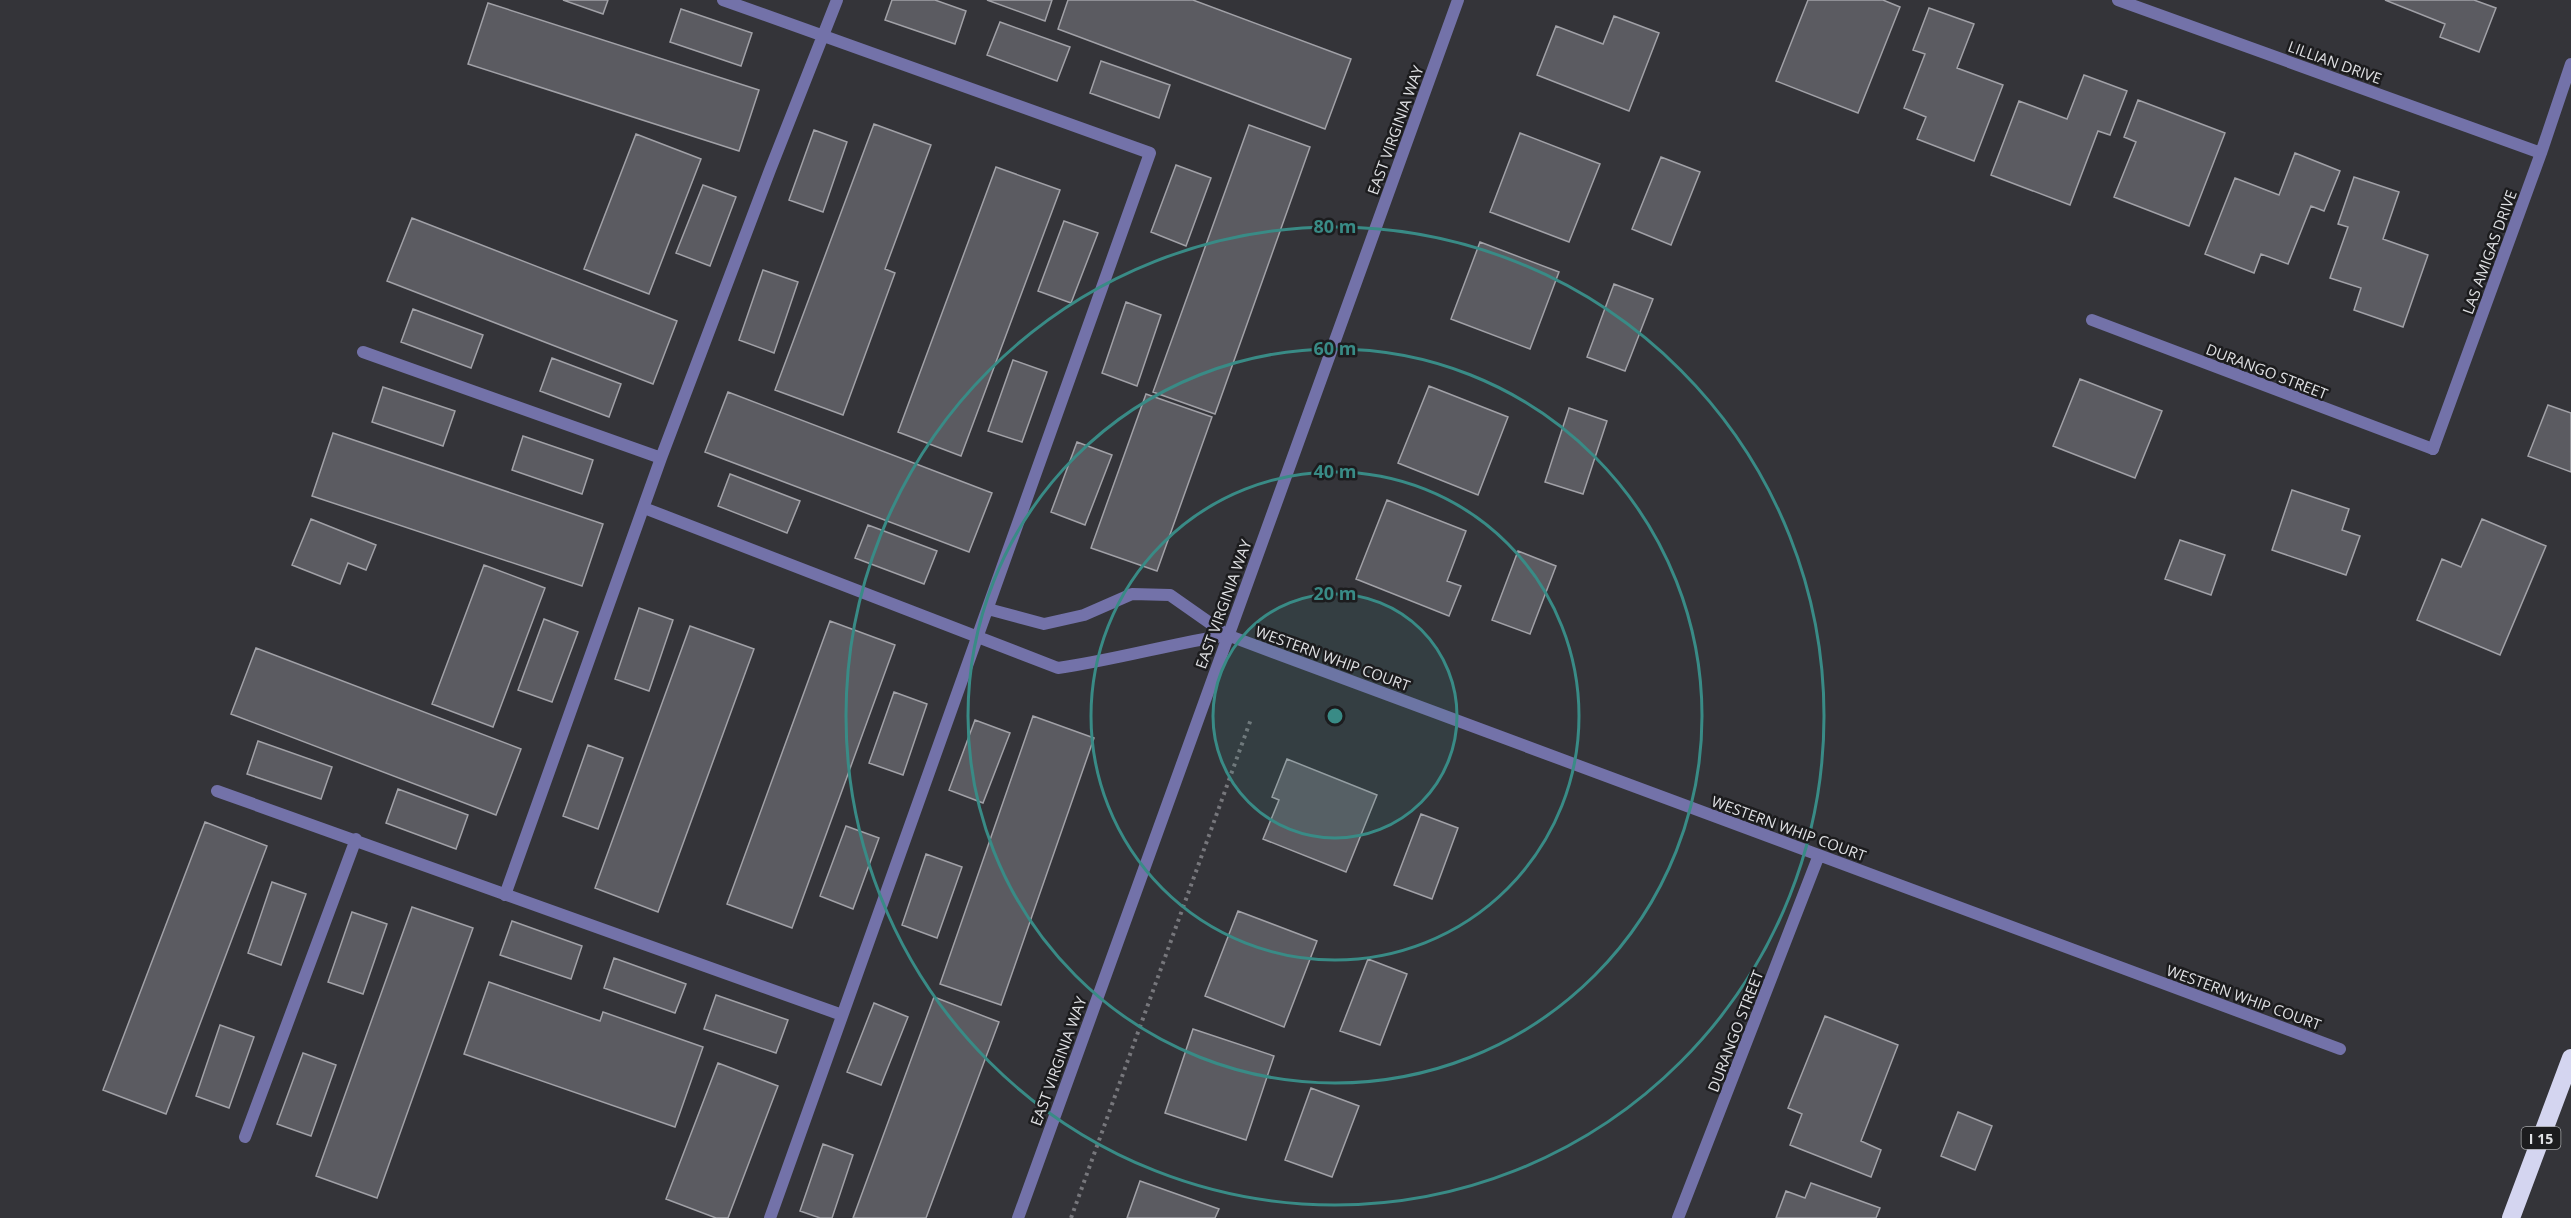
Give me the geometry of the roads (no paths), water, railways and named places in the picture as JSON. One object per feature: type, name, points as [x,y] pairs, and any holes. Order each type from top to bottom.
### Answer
[{"type":"highway","name":"I 15","points":[[2511,1218],[2571,1058]]},
{"type":"street","points":[[723,0],[1150,153],[770,1218]]},
{"type":"street","points":[[506,896],[661,458],[837,0]]},
{"type":"street","name":"EAST VIRGINIA WAY","points":[[1018,1218],[1458,0]]},
{"type":"street","name":"LILLIAN DRIVE","points":[[2118,0],[2541,153]]},
{"type":"street","name":"LAS AMIGAS DRIVE","points":[[2433,449],[2571,64]]},
{"type":"street","name":"DURANGO STREET","points":[[2092,321],[2433,449]]},
{"type":"street","points":[[363,352],[661,458]]},
{"type":"street","points":[[644,508],[978,635],[1058,668],[1106,662],[1169,645],[1227,635]]},
{"type":"street","name":"WESTERN WHIP COURT","points":[[988,609],[1044,624],[1084,615],[1132,594],[1170,595],[1227,635],[2340,1049]]},
{"type":"street","points":[[218,791],[842,1015]]},
{"type":"street","points":[[245,1137],[356,839]]},
{"type":"street","name":"DURANGO STREET","points":[[1678,1218],[1819,855]]}]
